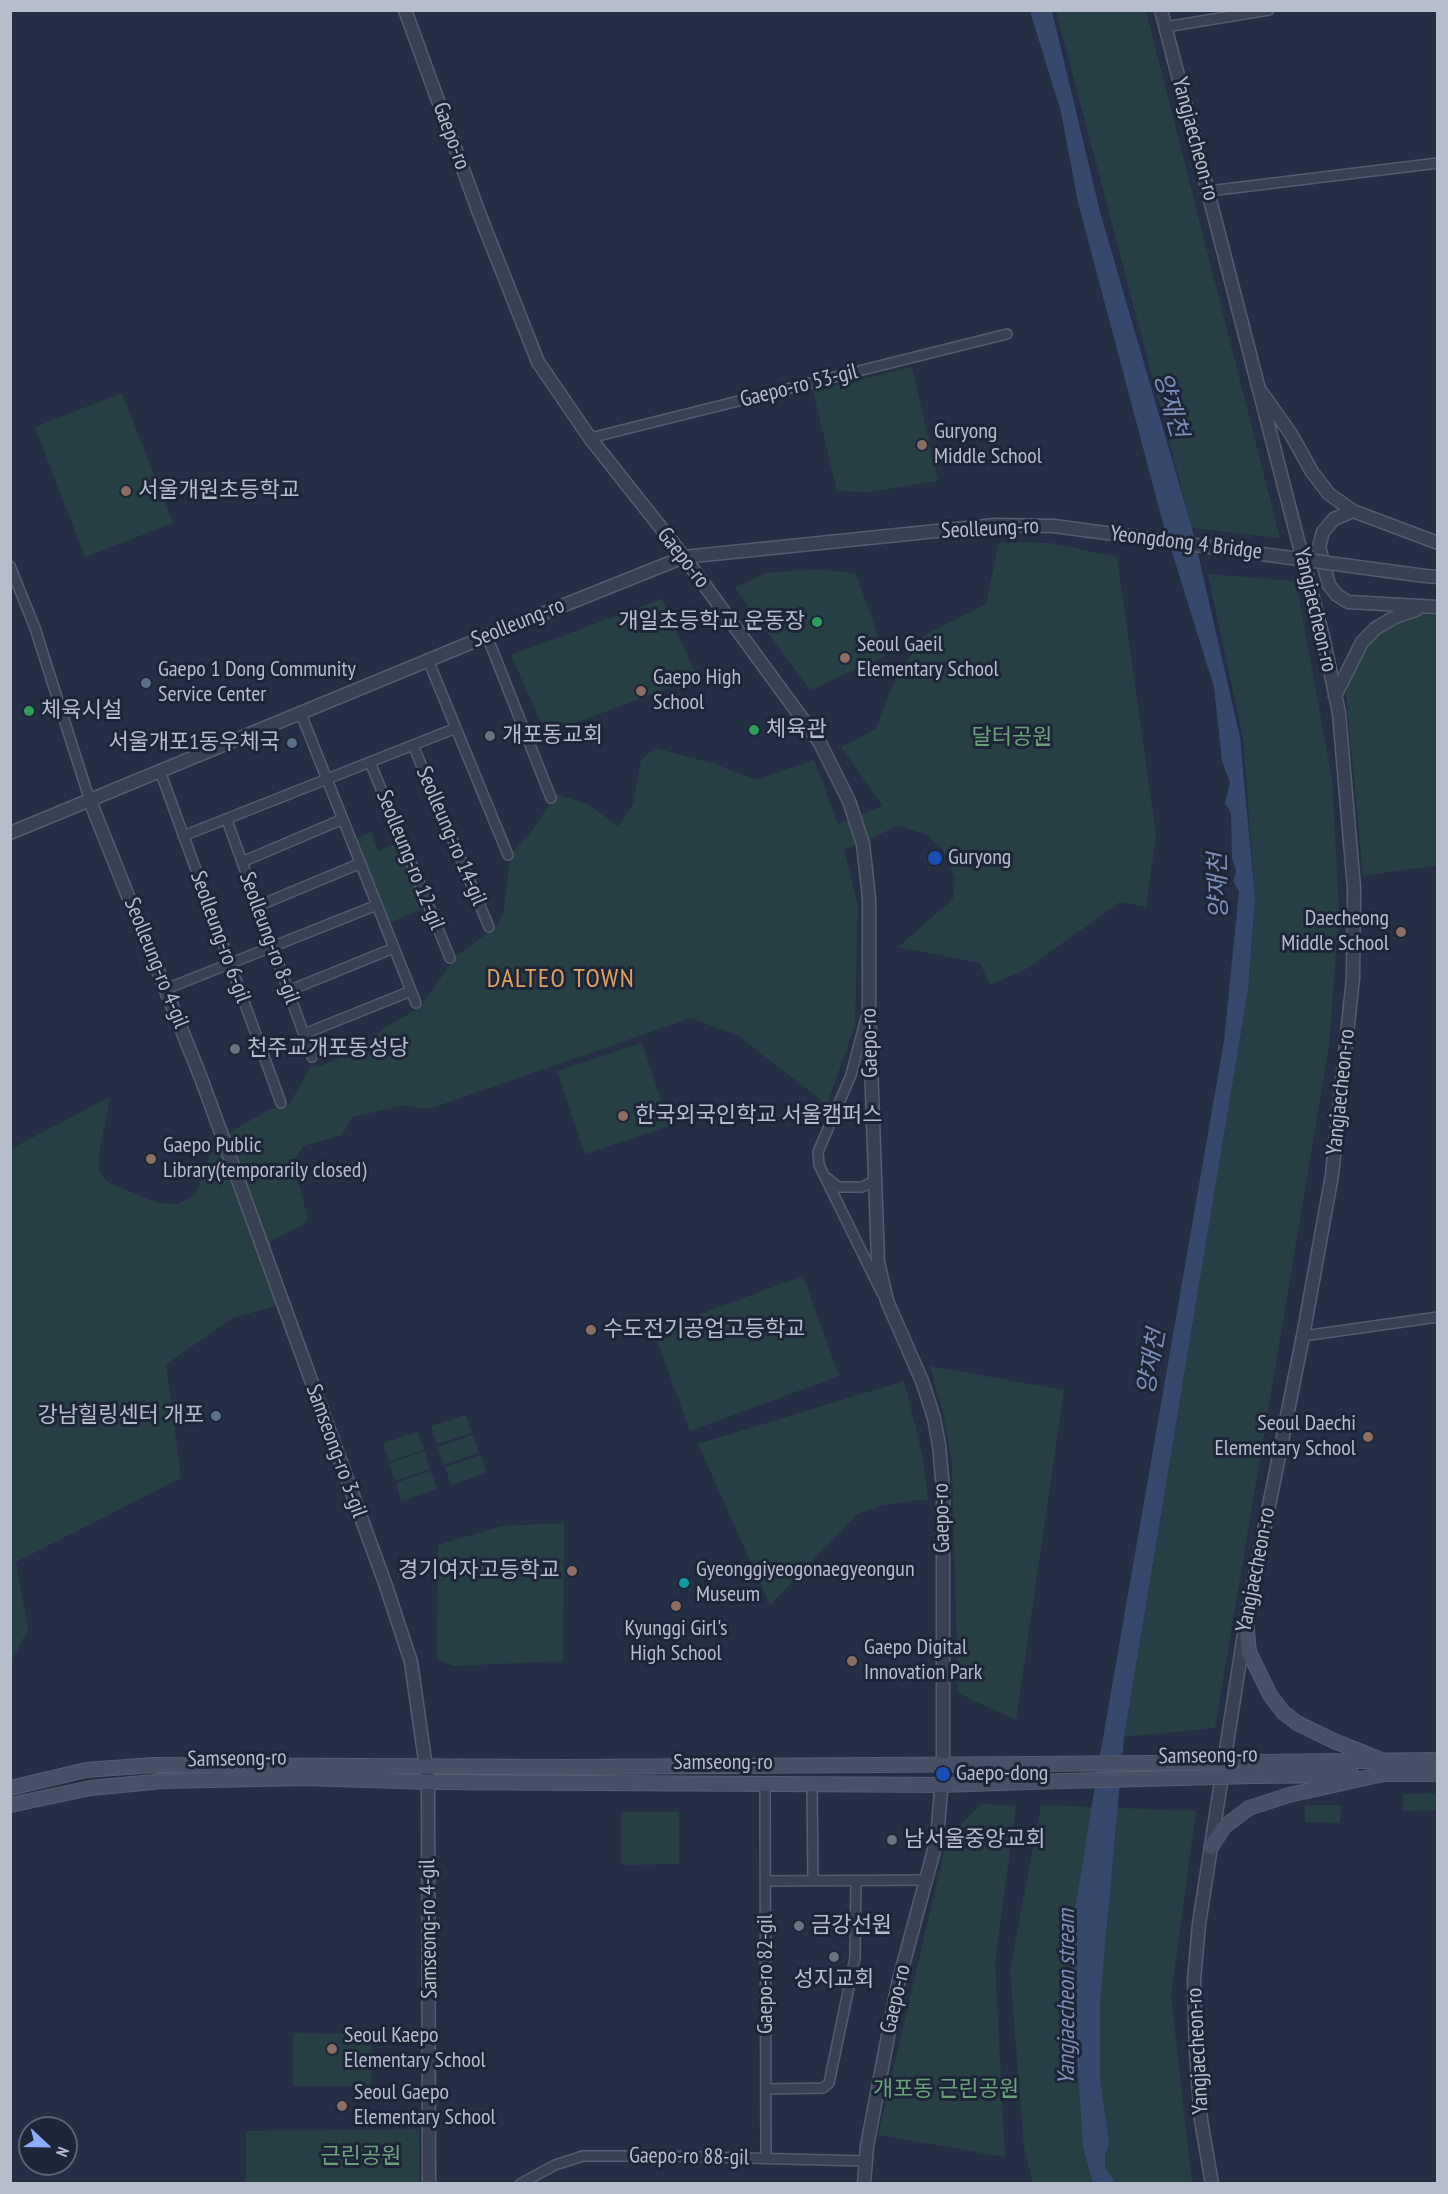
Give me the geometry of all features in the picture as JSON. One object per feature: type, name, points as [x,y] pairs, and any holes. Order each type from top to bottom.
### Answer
[{"type":"main road","points":[[1246,1621],[1249,1652],[1270,1695],[1283,1712],[1297,1723],[1383,1767]]},
{"type":"main road","name":"Samseong-ro","points":[[10,1805],[91,1788],[163,1781],[306,1778],[428,1782],[943,1785],[1255,1776],[1383,1767],[1437,1760]]},
{"type":"main road","name":"Samseong-ro","points":[[10,1788],[86,1770],[154,1765],[579,1767],[1260,1762],[1383,1767],[1437,1774]]},
{"type":"main road","points":[[1211,1846],[1224,1827],[1249,1808],[1383,1767]]},
{"type":"street","name":"Gaepo-ro","points":[[405,10],[528,341],[538,362],[590,438],[684,557],[820,743],[849,801],[863,844],[867,870],[868,1007],[878,1262],[887,1302],[921,1381],[934,1418],[943,1489],[943,1785],[936,1839],[927,1880],[898,1984],[864,2161],[864,2184]]},
{"type":"street","name":"Yangjaecheon-ro","points":[[1161,10],[1209,191],[1256,383],[1304,558],[1335,696],[1353,855],[1353,978],[1332,1175],[1303,1336],[1246,1621],[1211,1846],[1194,1980],[1201,2120],[1212,2184]]},
{"type":"street","points":[[1166,27],[1269,10]]},
{"type":"street","points":[[1209,191],[1437,163]]},
{"type":"street","name":"Gaepo-ro 53-gil","points":[[590,438],[1007,334]]},
{"type":"street","points":[[1256,383],[1291,434],[1312,472],[1329,494],[1353,511],[1437,543]]},
{"type":"street","points":[[1353,511],[1335,519],[1323,532],[1319,548],[1329,585],[1336,595],[1348,602],[1434,607]]},
{"type":"street","name":"Seolleung-ro","points":[[10,833],[486,636],[684,557],[995,525],[1054,526]]},
{"type":"street","name":"Yeongdong 4 Bridge","points":[[1054,526],[1431,576]]},
{"type":"street","points":[[10,566],[35,628],[90,801]]},
{"type":"street","points":[[1335,696],[1362,642],[1376,628],[1395,617],[1434,607]]},
{"type":"street","points":[[486,636],[551,798]]},
{"type":"street","points":[[428,660],[508,855]]},
{"type":"street","points":[[301,714],[416,1003]]},
{"type":"street","points":[[183,836],[456,728]]},
{"type":"street","name":"Seolleung-ro 14-gil","points":[[413,745],[489,927]]},
{"type":"street","name":"Seolleung-ro 12-gil","points":[[370,762],[450,958]]},
{"type":"street","name":"Seolleung-ro 6-gil","points":[[160,771],[281,1103]]},
{"type":"street","name":"Seolleung-ro 4-gil","points":[[90,801],[166,989],[218,1126]]},
{"type":"street","points":[[242,861],[343,819]]},
{"type":"street","name":"Seolleung-ro 8-gil","points":[[227,820],[312,1057]]},
{"type":"street","points":[[258,906],[361,863]]},
{"type":"street","points":[[166,989],[377,905]]},
{"type":"street","points":[[288,991],[394,948]]},
{"type":"street","points":[[304,1034],[411,991]]},
{"type":"street","points":[[868,1007],[851,1075],[818,1152],[823,1174],[887,1302]]},
{"type":"street","name":"Samseong-ro 3-gil","points":[[218,1126],[398,1621],[415,1683],[428,1782]]},
{"type":"street","points":[[823,1174],[838,1187],[862,1187],[874,1182]]},
{"type":"street","points":[[1303,1336],[1437,1317]]},
{"type":"street","name":"Samseong-ro 4-gil","points":[[428,1782],[429,2184]]},
{"type":"street","points":[[812,1784],[813,1880]]},
{"type":"street","points":[[765,1785],[766,1881]]},
{"type":"street","points":[[766,2089],[824,2088],[829,2083],[855,1958],[856,1880]]},
{"type":"street","name":"Gaepo-ro 82-gil","points":[[766,2158],[766,1881],[927,1880]]},
{"type":"street","name":"Gaepo-ro 88-gil","points":[[520,2184],[555,2165],[583,2157],[864,2161]]},
{"type":"green space","points":[[1056,11],[1146,11],[1280,538],[1192,528]]},
{"type":"green space","points":[[912,367],[938,481],[870,492],[837,491],[813,391]]},
{"type":"green space","points":[[122,393],[173,523],[85,557],[35,427]]},
{"type":"green space","name":"달터공원","points":[[999,542],[1050,543],[1117,557],[1156,835],[1146,907],[1120,902],[1026,969],[990,985],[980,963],[898,947],[953,899],[955,877],[943,850],[926,834],[898,826],[844,850],[858,906],[855,1025],[827,1105],[739,1036],[691,1018],[429,1109],[405,1105],[352,1117],[342,1135],[303,1146],[293,1162],[308,1219],[303,1225],[271,1241],[269,1267],[279,1305],[233,1318],[166,1364],[181,1478],[16,1562],[28,1629],[11,1662],[11,1149],[110,1097],[99,1154],[99,1172],[107,1182],[158,1203],[178,1204],[196,1194],[215,1141],[270,1109],[289,1105],[311,1066],[318,1067],[357,1051],[386,1027],[421,1007],[455,957],[498,925],[504,910],[510,856],[535,827],[556,794],[589,805],[618,827],[633,804],[641,760],[655,748],[712,763],[756,780],[814,760],[838,824],[883,806],[841,747],[876,729],[895,680],[923,636],[986,604]]},
{"type":"green space","name":"개일초등학교 운동장","points":[[818,569],[856,574],[885,656],[810,690],[735,588],[766,573]]},
{"type":"green space","points":[[1208,574],[1296,581],[1332,780],[1339,912],[1329,1045],[1215,1728],[1124,1737],[1248,990],[1255,898],[1243,738]]},
{"type":"green space","points":[[662,599],[697,677],[546,734],[511,655]]},
{"type":"green space","points":[[1437,609],[1437,865],[1363,876],[1346,694],[1353,665],[1368,636],[1405,612]]},
{"type":"green space","points":[[371,832],[378,851],[399,842],[425,908],[389,923],[354,839]]},
{"type":"green space","points":[[642,1043],[670,1126],[585,1154],[557,1071]]},
{"type":"green space","points":[[803,1276],[839,1376],[690,1431],[654,1331]]},
{"type":"green space","points":[[930,1366],[1064,1390],[1016,1720],[958,1693],[952,1464],[944,1417]]},
{"type":"green space","points":[[904,1381],[923,1457],[928,1499],[883,1505],[857,1514],[770,1605],[698,1444]]},
{"type":"green space","points":[[466,1415],[472,1433],[437,1444],[431,1426]]},
{"type":"green space","points":[[418,1432],[424,1450],[389,1461],[383,1443]]},
{"type":"green space","points":[[473,1435],[479,1453],[443,1465],[438,1447]]},
{"type":"green space","points":[[425,1451],[430,1469],[395,1481],[389,1463]]},
{"type":"green space","points":[[481,1455],[486,1473],[451,1485],[445,1467]]},
{"type":"green space","points":[[431,1471],[437,1489],[401,1501],[396,1483]]},
{"type":"green space","points":[[564,1523],[563,1661],[453,1666],[437,1658],[438,1545],[502,1526]]},
{"type":"green space","points":[[1437,1793],[1437,1810],[1403,1811],[1403,1794]]},
{"type":"green space","name":"개포동 근린공원","points":[[981,1804],[1016,1806],[995,1962],[1005,2157],[878,2135],[947,1839]]},
{"type":"green space","points":[[1041,1805],[1196,1811],[1171,1996],[1192,2183],[1033,2184],[1024,2147],[1010,1970]]},
{"type":"green space","points":[[1305,1805],[1341,1805],[1340,1823],[1305,1822]]},
{"type":"green space","points":[[621,1812],[679,1812],[679,1864],[621,1865]]},
{"type":"green space","points":[[293,2033],[372,2034],[371,2086],[293,2086]]},
{"type":"green space","name":"근린공원","points":[[419,2129],[419,2183],[246,2183],[246,2131]]},
{"type":"water","points":[[1030,11],[1052,11],[1100,212],[1192,528],[1240,737],[1255,898],[1248,990],[1124,1737],[1100,2001],[1100,2079],[1109,2143],[1105,2155],[1105,2167],[1116,2184],[1093,2183],[1083,2147],[1070,1942],[1098,1767],[1224,1041],[1239,891],[1233,881],[1236,871],[1232,858],[1231,813],[1225,803],[1230,782],[1222,761],[1214,687],[1163,523],[1078,202],[1061,112]]},
{"type":"place","name":"Guryong Middle School","points":[[922,445]]},
{"type":"place","name":"서울개원초등학교","points":[[126,491]]},
{"type":"place","name":"개일초등학교 운동장","points":[[817,622]]},
{"type":"place","name":"Seoul Gaeil Elementary School","points":[[845,658]]},
{"type":"place","name":"Gaepo 1 Dong Community Service Center","points":[[146,683]]},
{"type":"place","name":"Gaepo High School","points":[[641,691]]},
{"type":"place","name":"체육시설","points":[[29,711]]},
{"type":"place","name":"체육관","points":[[754,730]]},
{"type":"place","name":"개포동교회","points":[[490,736]]},
{"type":"place","name":"서울개포1동우체국","points":[[292,743]]},
{"type":"place","name":"Guryong","points":[[935,858]]},
{"type":"place","name":"Daecheong Middle School","points":[[1401,932]]},
{"type":"place","name":"천주교개포동성당","points":[[235,1049]]},
{"type":"place","name":"한국외국인학교 서울캠퍼스","points":[[623,1116]]},
{"type":"place","name":"Gaepo Public Library(temporarily closed)","points":[[151,1159]]},
{"type":"place","name":"수도전기공업고등학교","points":[[591,1330]]},
{"type":"place","name":"강남힐링센터 개포","points":[[216,1416]]},
{"type":"place","name":"Seoul Daechi Elementary School","points":[[1368,1437]]},
{"type":"place","name":"경기여자고등학교","points":[[572,1571]]},
{"type":"place","name":"Gyeonggiyeogonaegyeongun Museum","points":[[684,1583]]},
{"type":"place","name":"Kyunggi Girl's High School","points":[[676,1606]]},
{"type":"place","name":"Gaepo Digital Innovation Park","points":[[852,1661]]},
{"type":"place","name":"Gaepo-dong","points":[[943,1774]]},
{"type":"place","name":"남서울중앙교회","points":[[892,1840]]},
{"type":"place","name":"금강선원","points":[[799,1926]]},
{"type":"place","name":"성지교회","points":[[834,1957]]},
{"type":"place","name":"Seoul Kaepo Elementary School","points":[[332,2049]]},
{"type":"place","name":"Seoul Gaepo Elementary School","points":[[342,2106]]},
{"type":"district","name":"DALTEO TOWN","points":[[561,980]]},
{"type":"water label","name":"양재천","points":[[1170,405]]},
{"type":"water label","name":"양재천","points":[[1219,886]]},
{"type":"water label","name":"양재천","points":[[1152,1362]]},
{"type":"water label","name":"Yangjaecheon stream","points":[[1067,1997]]}]
